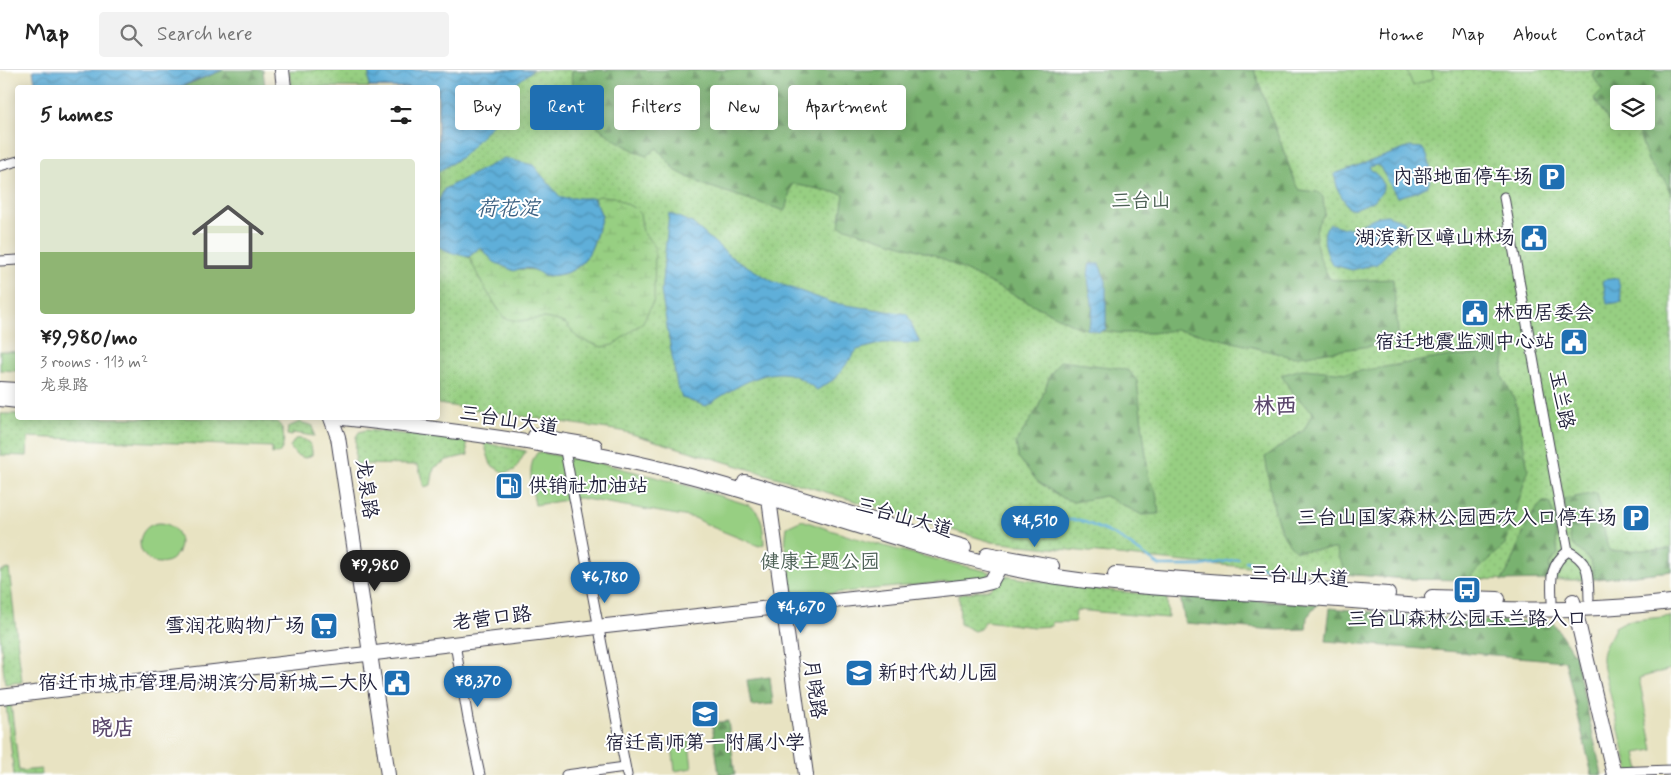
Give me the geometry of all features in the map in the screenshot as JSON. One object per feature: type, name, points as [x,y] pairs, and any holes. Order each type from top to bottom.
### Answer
[{"type":"main road","points":[[282,70],[284,85]]},
{"type":"main road","points":[[0,389],[9,399]]},
{"type":"main road","name":"龙泉路","points":[[332,420],[338,437],[388,775]]},
{"type":"main road","name":"三台山大道","points":[[362,420],[564,445]]},
{"type":"main road","name":"三台山大道","points":[[425,420],[686,466],[771,494],[1001,561],[1074,579],[1423,606],[1671,602]]},
{"type":"main road","name":"月晓路","points":[[771,494],[783,607],[806,775]]},
{"type":"main road","name":"老营口路","points":[[0,696],[979,585],[991,582],[1001,561]]},
{"type":"main road","name":"三台山大道","points":[[1001,561],[1078,571],[1428,597],[1552,601],[1581,604],[1671,593]]},
{"type":"main road","points":[[1581,604],[1616,773]]},
{"type":"street","points":[[0,166],[15,162]]},
{"type":"street","name":"玉兰路","points":[[1504,197],[1568,551]]},
{"type":"street","points":[[0,260],[15,260]]},
{"type":"street","points":[[564,445],[597,627],[626,771],[566,775]]},
{"type":"street","points":[[1552,601],[1551,571],[1561,556],[1568,551],[1578,556],[1584,563],[1588,573],[1581,604]]},
{"type":"street","points":[[455,644],[480,775]]},
{"type":"street","points":[[1616,773],[1671,770]]},
{"type":"green space","points":[[223,70],[263,70],[265,85],[186,85]]},
{"type":"green space","points":[[289,70],[1671,70],[1671,571],[1588,580],[1408,579],[1195,563],[992,542],[622,431],[440,404],[440,85],[291,85]]},
{"type":"green space","name":"三台山","points":[[572,70],[1254,70],[1295,182],[1300,190],[1318,192],[1323,197],[1325,214],[1318,224],[1316,237],[1318,252],[1330,279],[1345,281],[1393,279],[1399,342],[1292,357],[1197,333],[1175,330],[1151,333],[1119,333],[1080,328],[934,255],[839,226],[844,194],[792,184],[785,211],[704,185],[676,171],[657,148],[646,156],[633,150],[602,130],[604,130],[604,85],[572,85]]},
{"type":"green space","points":[[1407,70],[1431,70],[1434,78],[1413,86]]},
{"type":"green space","points":[[1595,70],[1671,70],[1671,195],[1665,179],[1657,174],[1648,161],[1638,130],[1655,130],[1655,85],[1610,85],[1609,122],[1594,98],[1602,90],[1592,75]]},
{"type":"green space","points":[[600,196],[614,197],[634,208],[640,214],[643,232],[655,247],[654,300],[643,322],[613,345],[602,347],[579,339],[566,324],[555,320],[544,318],[518,321],[504,318],[482,284],[469,257],[480,247],[488,256],[518,269],[538,270],[543,276],[569,272],[585,260],[590,251],[602,216],[594,198]]},
{"type":"green space","points":[[1506,350],[1502,376],[1515,400],[1528,469],[1505,545],[1467,580],[1408,579],[1346,574],[1336,549],[1296,551],[1288,542],[1277,520],[1265,457],[1304,430],[1313,412],[1293,394],[1281,375],[1302,369],[1348,373],[1450,356],[1466,356]]},
{"type":"green space","points":[[0,351],[15,352],[15,371],[0,370]]},
{"type":"green space","points":[[1060,361],[1119,368],[1129,371],[1137,381],[1149,480],[1156,492],[1159,514],[1142,515],[1105,496],[1074,502],[1062,498],[1037,481],[1018,457],[1016,442],[1038,408],[1050,375]]},
{"type":"green space","points":[[1,414],[15,414],[15,420],[244,420],[277,422],[282,428],[284,442],[279,453],[272,454],[272,447],[28,437],[27,456],[0,455]]},
{"type":"green space","points":[[300,422],[313,426],[314,436],[293,433],[292,436],[287,435],[288,427]]},
{"type":"green space","points":[[366,430],[466,441],[468,455],[447,460],[434,468],[431,485],[424,487],[418,465],[355,464],[356,437],[359,432]]},
{"type":"green space","points":[[295,439],[302,439],[308,442],[312,455],[305,458],[296,455],[290,447]]},
{"type":"green space","points":[[484,443],[526,451],[515,470],[504,473],[491,465]]},
{"type":"green space","points":[[538,452],[608,465],[678,483],[749,505],[754,508],[760,517],[763,527],[764,544],[759,546],[695,518],[579,498],[535,505],[531,484],[531,470],[534,457]]},
{"type":"green space","points":[[1597,493],[1610,551],[1671,549],[1671,571],[1595,579],[1591,561],[1571,543],[1564,499]]},
{"type":"green space","points":[[1543,502],[1549,502],[1553,513],[1558,554],[1550,563],[1548,580],[1501,581],[1512,561],[1529,520]]},
{"type":"green space","name":"健康主题公园","points":[[802,520],[871,543],[990,572],[989,578],[792,597],[787,571],[787,527]]},
{"type":"green space","points":[[164,523],[171,526],[177,532],[180,543],[179,551],[171,560],[164,563],[156,563],[149,560],[141,551],[140,539],[143,532],[152,524]]},
{"type":"green space","points":[[9,569],[22,682],[5,684],[0,638],[0,571]]},
{"type":"green space","points":[[1005,576],[1075,587],[1164,596],[1167,598],[1168,618],[1076,610],[1075,622],[1052,622],[1052,626],[1034,627],[985,621],[980,629],[974,631],[960,624],[959,594],[991,589]]},
{"type":"green space","points":[[1180,596],[1318,604],[1307,617],[1306,629],[1276,630],[1185,623]]},
{"type":"green space","points":[[1330,608],[1461,620],[1551,622],[1555,625],[1575,656],[1602,775],[1592,775],[1565,661],[1326,641]]},
{"type":"green space","points":[[1671,616],[1671,669],[1639,678],[1653,750],[1636,753],[1641,775],[1630,775],[1602,661],[1603,651],[1615,627],[1626,621]]},
{"type":"green space","points":[[770,677],[773,704],[751,706],[747,680]]},
{"type":"green space","points":[[11,704],[19,771],[41,769],[41,775],[14,775],[6,705]]},
{"type":"green space","points":[[728,721],[735,774],[719,775],[712,723]]},
{"type":"green space","points":[[688,735],[692,768],[675,771],[671,737]]},
{"type":"water","points":[[33,70],[223,70],[184,85],[36,85]]},
{"type":"water","points":[[369,70],[533,70],[514,85],[455,85],[455,130],[487,130],[463,156],[440,171],[440,85],[369,85]]},
{"type":"water","points":[[1410,147],[1422,148],[1429,161],[1431,171],[1428,186],[1416,192],[1397,197],[1380,167],[1377,165],[1369,167],[1381,179],[1383,190],[1370,202],[1349,209],[1338,190],[1334,174]]},
{"type":"water","name":"荷花淀","points":[[504,158],[533,165],[561,198],[594,198],[602,216],[594,241],[585,260],[569,272],[543,276],[526,268],[514,271],[494,262],[480,247],[469,257],[447,252],[440,247],[440,198],[444,189]]},
{"type":"water","points":[[669,213],[692,223],[730,256],[772,281],[833,303],[907,314],[920,343],[883,343],[857,350],[836,378],[817,390],[796,376],[782,373],[759,377],[706,406],[682,398],[677,386],[661,291]]},
{"type":"water","points":[[1387,215],[1404,221],[1407,232],[1377,264],[1352,270],[1333,265],[1326,250],[1324,238],[1327,227],[1330,224],[1350,228],[1359,226],[1376,217]]},
{"type":"water","points":[[1090,264],[1099,264],[1106,281],[1106,329],[1099,332],[1087,329],[1092,313],[1088,273]]},
{"type":"water","points":[[1618,278],[1622,302],[1607,304],[1603,280]]},
{"type":"waterway","points":[[1055,531],[1068,520],[1080,520],[1123,540],[1160,566],[1201,566],[1238,559]]},
{"type":"waterway","points":[[1246,561],[1266,569],[1276,569]]},
{"type":"waterway","points":[[1281,568],[1293,569]]},
{"type":"place","name":"内部地面停车场","points":[[1552,177]]},
{"type":"place","name":"湖滨新区嶂山林场","points":[[1534,238]]},
{"type":"place","name":"林西居委会","points":[[1475,313]]},
{"type":"place","name":"宿迁地震监测中心站","points":[[1574,342]]},
{"type":"place","name":"供销社加油站","points":[[509,486]]},
{"type":"place","name":"三台山国家森林公园西次入口停车场","points":[[1636,518]]},
{"type":"place","name":"三台山森林公园玉兰路入口","points":[[1467,590]]},
{"type":"place","name":"雪润花购物广场","points":[[324,626]]},
{"type":"place","name":"新时代幼儿园","points":[[859,673]]},
{"type":"place","name":"宿迁市城市管理局湖滨分局新城二大队","points":[[397,683]]},
{"type":"place","name":"宿迁高师第一附属小学","points":[[705,714]]},
{"type":"district","name":"林西","points":[[1275,407]]},
{"type":"district","name":"晓店","points":[[113,729]]}]
